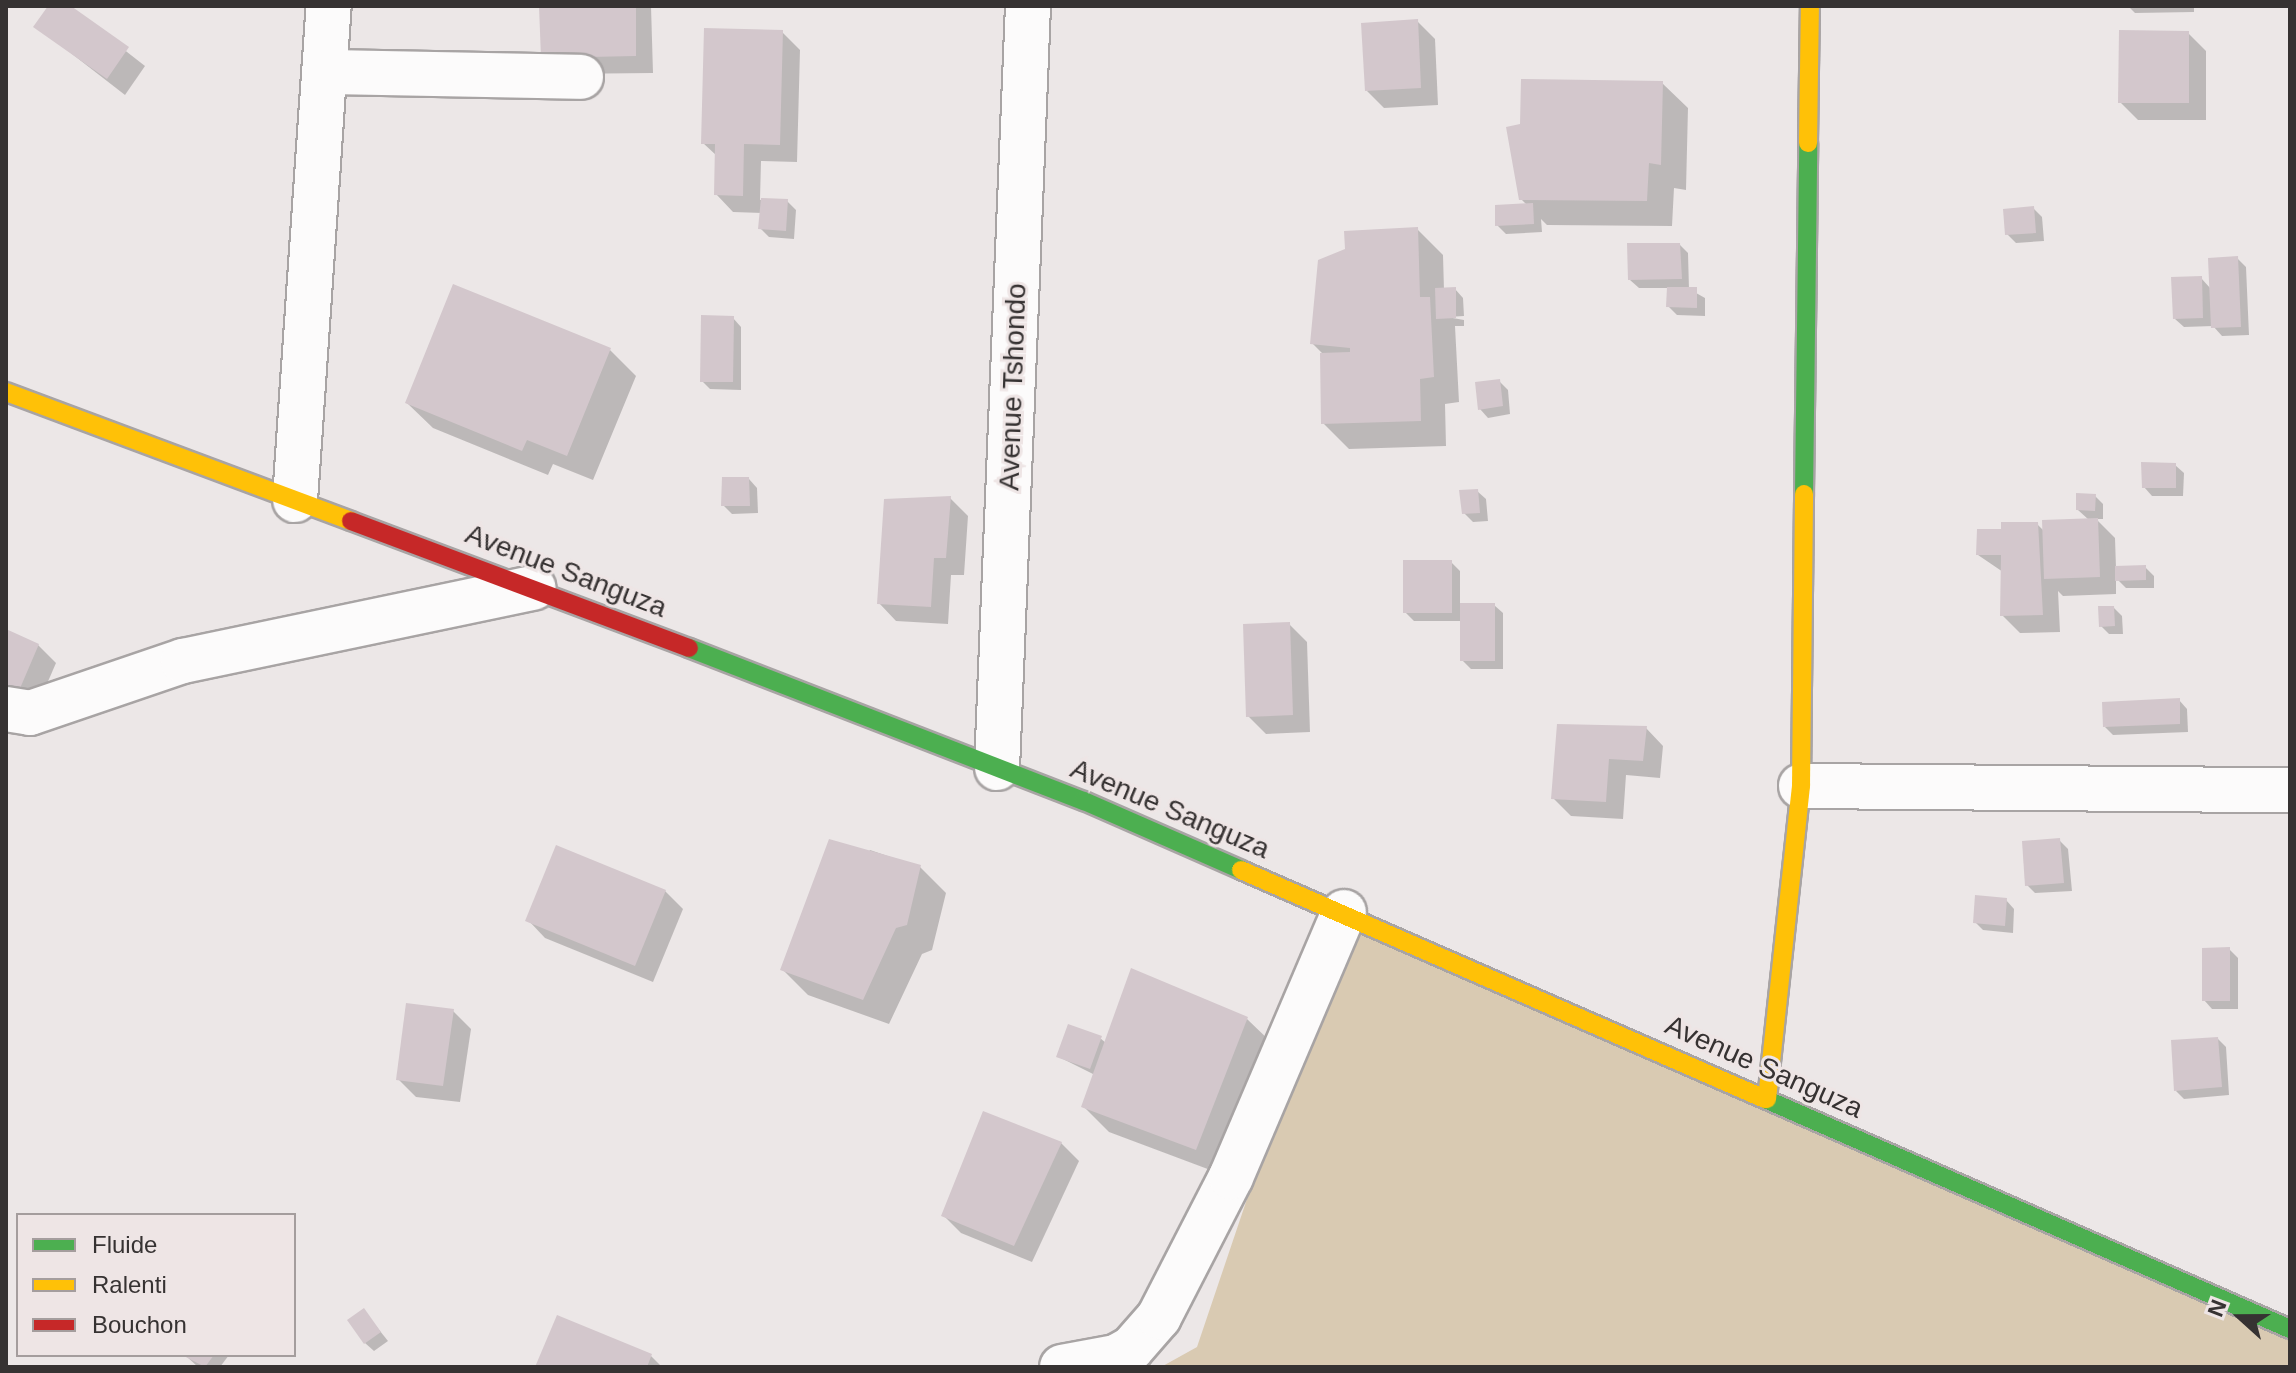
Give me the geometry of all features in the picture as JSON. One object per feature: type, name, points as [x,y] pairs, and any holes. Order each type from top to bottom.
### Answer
[{"type":"street","points":[[295,500],[329,6]]},
{"type":"street","name":"Avenue Tshondo","points":[[997,768],[1028,6]]},
{"type":"street","points":[[1767,1099],[1801,786],[1810,6]]},
{"type":"street","points":[[326,72],[581,77]]},
{"type":"street","name":"Avenue Sanguza","points":[[6,392],[533,588],[997,768],[1344,912],[2290,1329]]},
{"type":"street","points":[[6,709],[30,713],[183,661],[533,588]]},
{"type":"street","points":[[1801,786],[2290,790]]},
{"type":"street","points":[[1062,1367],[1116,1357],[1132,1348],[1159,1317],[1231,1177],[1344,912]]},
{"type":"shaded area","points":[[1344,912],[2290,1329],[2290,1367],[1161,1367],[1197,1347]]},
{"type":"building","points":[[48,6],[71,6],[129,47],[107,79],[33,27]]},
{"type":"building","points":[[539,6],[636,6],[636,56],[541,58]]},
{"type":"building","points":[[1418,19],[1421,88],[1365,91],[1361,23]]},
{"type":"building","points":[[704,28],[783,30],[780,145],[744,144],[743,196],[714,195],[715,144],[701,144]]},
{"type":"building","points":[[2119,30],[2189,31],[2189,103],[2118,103]]},
{"type":"building","points":[[1521,79],[1663,81],[1661,165],[1649,163],[1647,201],[1519,200],[1506,127],[1520,124]]},
{"type":"building","points":[[761,198],[788,199],[786,231],[758,229]]},
{"type":"building","points":[[1533,203],[1534,224],[1495,226],[1495,205]]},
{"type":"building","points":[[2034,206],[2036,233],[2005,235],[2003,209]]},
{"type":"building","points":[[1418,227],[1420,297],[1430,297],[1434,377],[1420,379],[1421,421],[1321,424],[1320,353],[1350,352],[1350,348],[1310,344],[1318,260],[1345,249],[1344,231]]},
{"type":"building","points":[[1627,243],[1680,243],[1682,279],[1628,280]]},
{"type":"building","points":[[2238,256],[2241,327],[2211,328],[2208,258]]},
{"type":"building","points":[[2202,276],[2203,318],[2173,319],[2171,277]]},
{"type":"building","points":[[453,284],[611,348],[567,456],[527,440],[522,451],[405,403]]},
{"type":"building","points":[[1456,287],[1456,318],[1436,319],[1435,288]]},
{"type":"building","points":[[1667,287],[1697,287],[1697,308],[1666,307]]},
{"type":"building","points":[[701,315],[734,316],[733,382],[700,382]]},
{"type":"building","points":[[1500,379],[1503,406],[1478,410],[1475,382]]},
{"type":"building","points":[[2141,462],[2176,463],[2176,488],[2142,488]]},
{"type":"building","points":[[722,477],[749,477],[750,506],[721,506]]},
{"type":"building","points":[[1478,489],[1480,513],[1462,514],[1459,490]]},
{"type":"building","points":[[2076,493],[2096,494],[2095,511],[2076,510]]},
{"type":"building","points":[[951,496],[946,558],[934,558],[931,607],[877,604],[884,499]]},
{"type":"building","points":[[2098,518],[2100,577],[2044,579],[2042,520]]},
{"type":"building","points":[[2001,522],[2038,522],[2043,615],[2000,616],[2001,555],[1976,555],[1977,529],[2001,529]]},
{"type":"building","points":[[1403,560],[1452,560],[1452,613],[1403,613]]},
{"type":"building","points":[[2146,565],[2146,580],[2115,581],[2115,566]]},
{"type":"building","points":[[1460,603],[1495,603],[1495,661],[1460,661]]},
{"type":"building","points":[[2098,606],[2114,606],[2115,626],[2099,627]]},
{"type":"building","points":[[1290,622],[1293,715],[1246,717],[1243,624]]},
{"type":"building","points":[[6,629],[39,644],[15,700],[6,696]]},
{"type":"building","points":[[2180,698],[2180,724],[2103,727],[2102,702]]},
{"type":"building","points":[[1557,724],[1647,726],[1643,761],[1609,759],[1606,802],[1551,799]]},
{"type":"building","points":[[2060,838],[2064,883],[2025,886],[2022,841]]},
{"type":"building","points":[[829,839],[921,865],[907,925],[896,928],[863,1000],[780,970]]},
{"type":"building","points":[[556,845],[666,890],[635,966],[525,921]]},
{"type":"building","points":[[1975,895],[2007,898],[2005,926],[1973,923]]},
{"type":"building","points":[[2230,947],[2230,1001],[2202,1001],[2202,948]]},
{"type":"building","points":[[1131,968],[1248,1017],[1196,1150],[1081,1107]]},
{"type":"building","points":[[406,1003],[454,1009],[443,1086],[396,1080]]},
{"type":"building","points":[[1068,1024],[1102,1036],[1090,1069],[1056,1057]]},
{"type":"building","points":[[2218,1037],[2222,1087],[2174,1091],[2171,1040]]},
{"type":"building","points":[[983,1111],[1062,1142],[1014,1246],[941,1216]]},
{"type":"building","points":[[364,1308],[381,1332],[364,1344],[347,1320]]},
{"type":"building","points":[[557,1315],[652,1354],[647,1367],[535,1367]]},
{"type":"building","points":[[186,1357],[212,1357],[205,1367]]},
{"type":"traffic: fast","points":[[1804,494],[1808,143]]},
{"type":"traffic: fast","points":[[689,648],[1084,801],[1241,870]]},
{"type":"traffic: fast","points":[[1765,1099],[2290,1329]]},
{"type":"traffic: slow","points":[[1808,143],[1810,6]]},
{"type":"traffic: slow","points":[[6,392],[351,521]]},
{"type":"traffic: slow","points":[[1767,1099],[1801,786],[1804,494]]},
{"type":"traffic: slow","points":[[1241,870],[1765,1099]]},
{"type":"traffic: jam","points":[[351,521],[689,648]]}]
